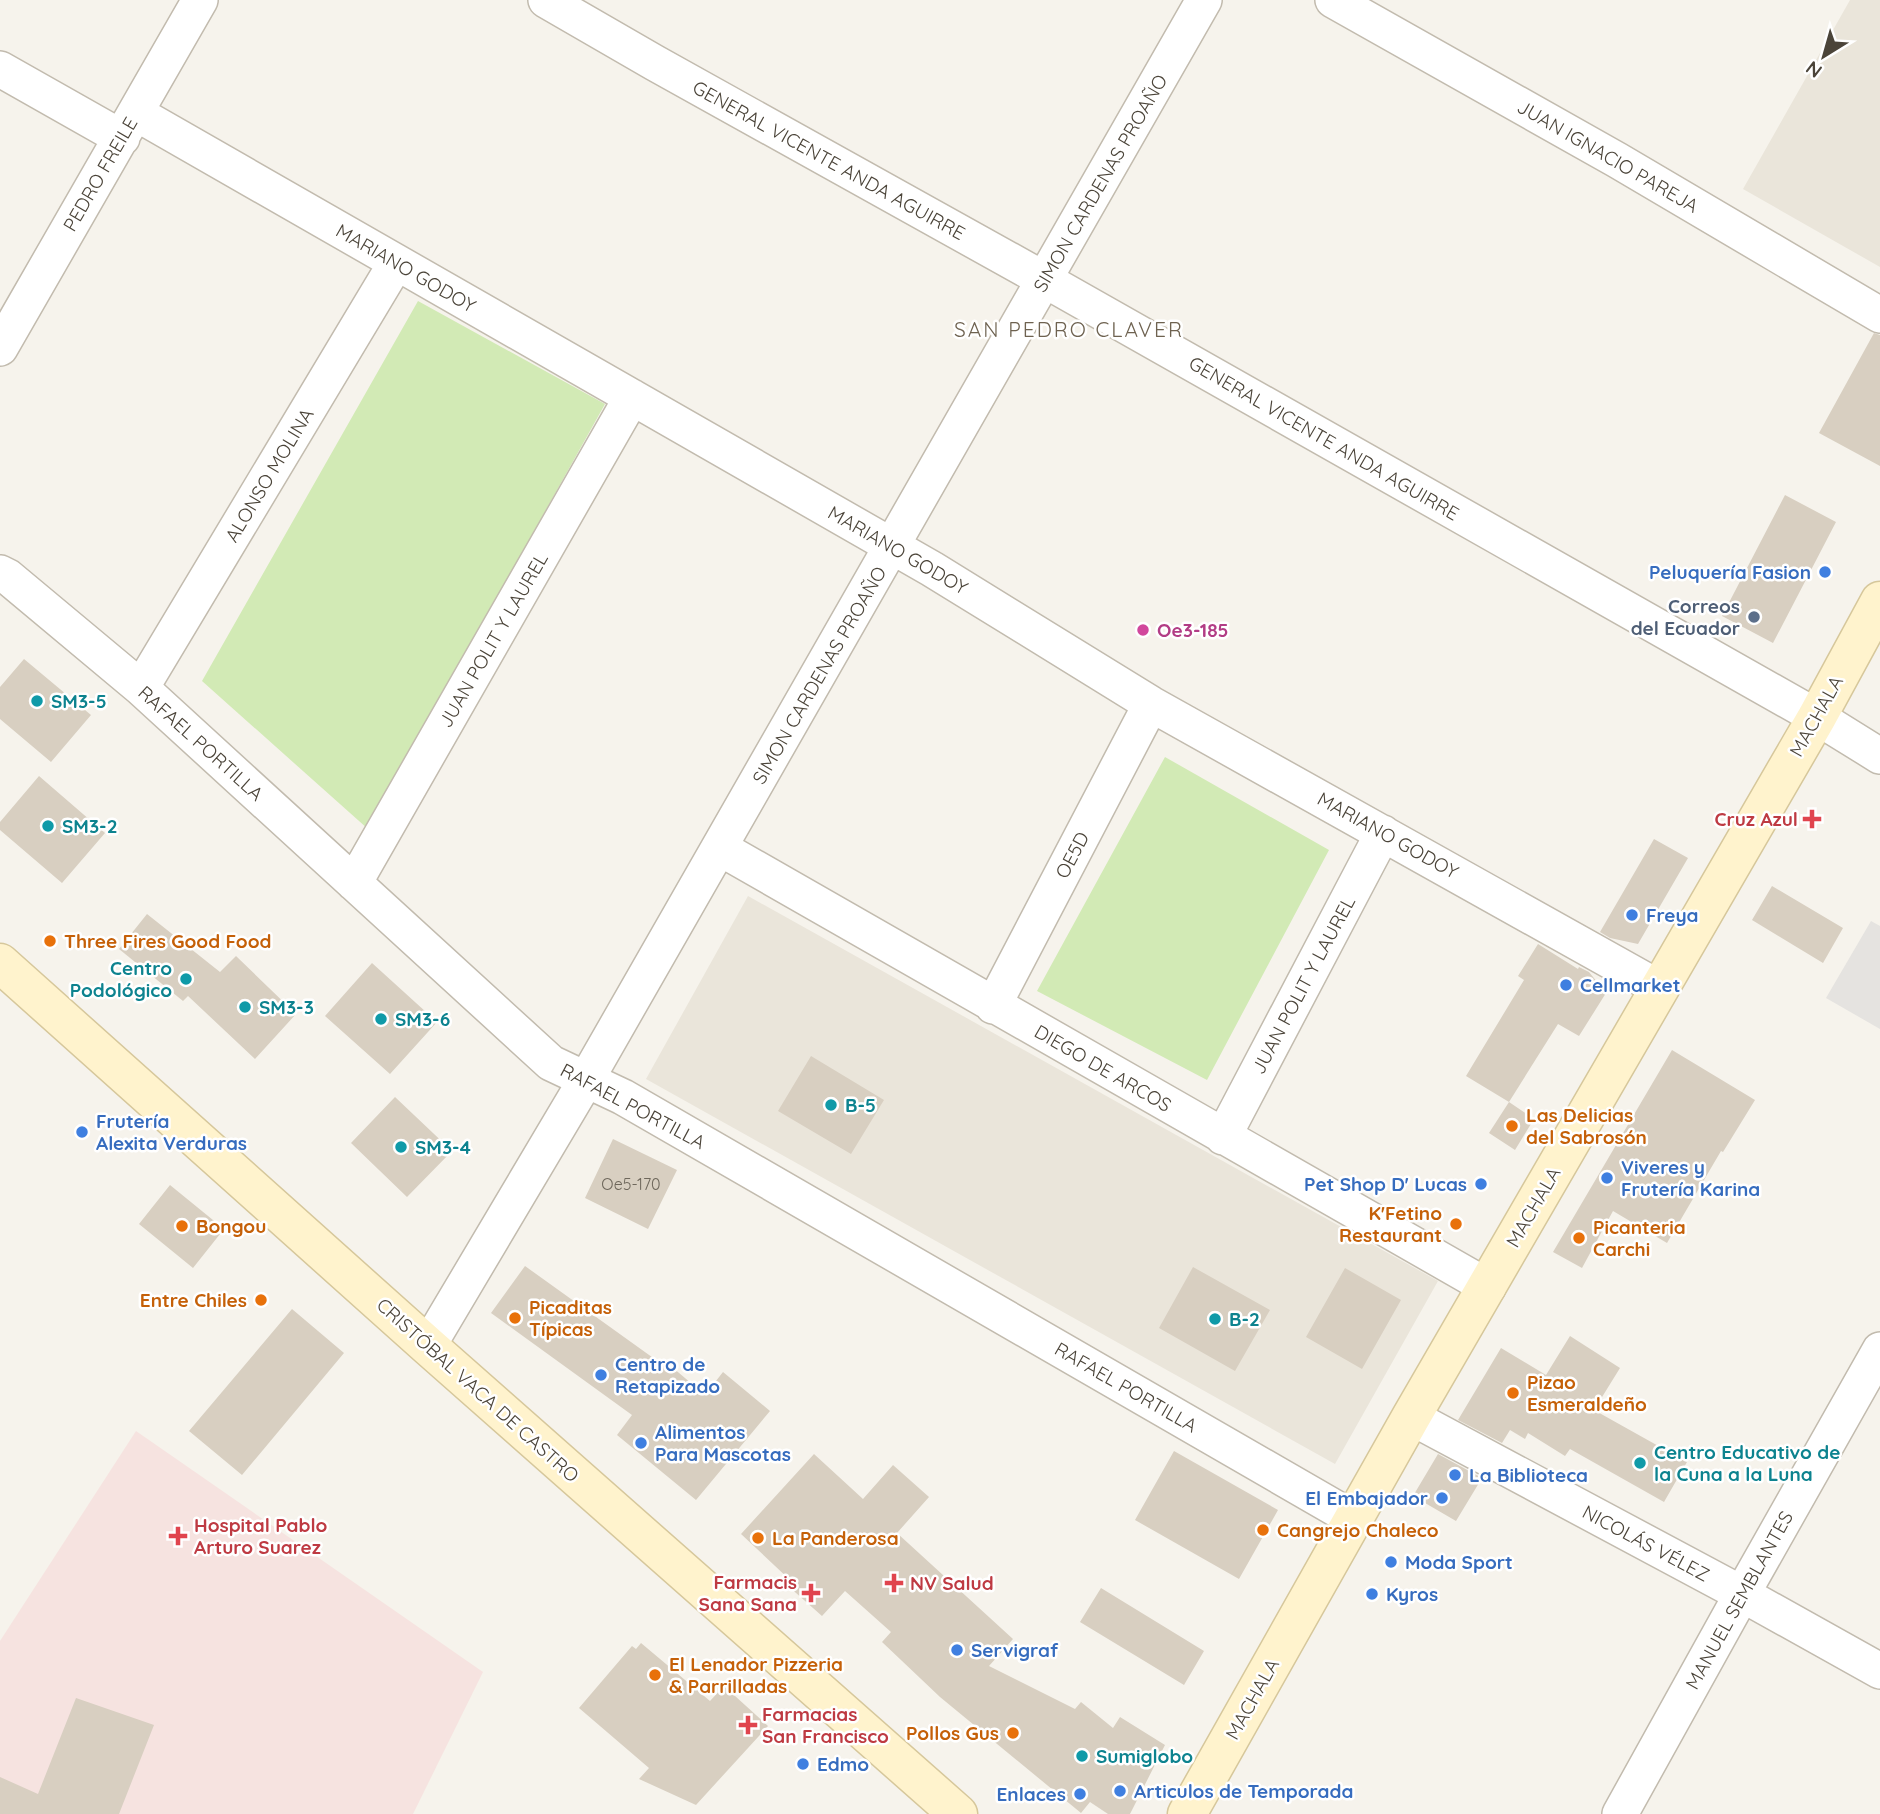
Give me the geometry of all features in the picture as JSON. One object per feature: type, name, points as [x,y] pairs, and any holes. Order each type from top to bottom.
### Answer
[{"type":"main road","name":"MACHALA","points":[[1187,1814],[1411,1417],[1816,717],[1880,601]]},
{"type":"main road","name":"CRISTÓBAL VACA DE CASTRO","points":[[0,963],[958,1814]]},
{"type":"street","name":"PEDRO FREILE","points":[[0,348],[200,0]]},
{"type":"street","name":"GENERAL VICENTE ANDA AGUIRRE","points":[[546,0],[1045,280],[1816,717],[1880,756]]},
{"type":"street","name":"SIMON CARDENAS PROAÑO","points":[[428,1346],[720,848],[1204,0]]},
{"type":"street","name":"JUAN IGNACIO PAREJA","points":[[1333,0],[1617,160],[1880,315]]},
{"type":"street","name":"MARIANO GODOY","points":[[0,69],[129,125],[396,263],[892,547],[1151,704],[1660,988]]},
{"type":"street","name":"ALONSO MOLINA","points":[[141,688],[396,263]]},
{"type":"street","name":"JUAN POLIT Y LAUREL","points":[[354,883],[632,397]]},
{"type":"street","name":"RAFAEL PORTILLA","points":[[0,573],[141,688],[551,1063],[624,1097],[1354,1519]]},
{"type":"street","name":"OE5D","points":[[993,1006],[1151,704]]},
{"type":"street","name":"JUAN POLIT Y LAUREL","points":[[1223,1137],[1383,833]]},
{"type":"street","name":"DIEGO DE ARCOS","points":[[720,848],[1488,1287]]},
{"type":"street","name":"MANUEL SEMBLANTES","points":[[1620,1814],[1880,1350]]},
{"type":"street","name":"NICOLÁS VÉLEZ","points":[[1411,1417],[1880,1671]]},
{"type":"shaded area","points":[[1850,0],[1880,0],[1880,267],[1743,189]]},
{"type":"shaded area","points":[[748,896],[1438,1281],[1335,1464],[646,1079]]},
{"type":"shaded area","points":[[1871,921],[1880,926],[1880,1029],[1826,998]]},
{"type":"shaded area","name":"Hospital Pablo Arturo Suarez","points":[[136,1431],[483,1672],[413,1814],[0,1814],[0,1641]]},
{"type":"green space","points":[[418,301],[605,404],[368,829],[202,681]]},
{"type":"green space","points":[[1165,757],[1329,850],[1207,1080],[1037,991]]},
{"type":"building","points":[[1874,333],[1880,335],[1880,466],[1819,433]]},
{"type":"building","points":[[1785,495],[1836,522],[1773,643],[1722,616]]},
{"type":"building","name":"SM3-5","points":[[24,659],[91,715],[51,762],[0,719],[0,687]]},
{"type":"building","name":"SM3-2","points":[[39,776],[105,833],[62,883],[0,830],[0,822]]},
{"type":"building","points":[[1654,839],[1688,858],[1638,944],[1610,938],[1600,932]]},
{"type":"building","points":[[1772,886],[1843,928],[1823,963],[1752,920]]},
{"type":"building","points":[[147,914],[220,972],[236,956],[296,1014],[255,1059],[188,996],[183,1001],[119,949]]},
{"type":"building","points":[[1538,944],[1578,969],[1579,967],[1589,972],[1606,993],[1579,1036],[1558,1024],[1509,1102],[1466,1076],[1524,980],[1518,976]]},
{"type":"building","name":"SM3-6","points":[[372,963],[437,1022],[390,1074],[325,1016]]},
{"type":"building","points":[[1672,1050],[1755,1100],[1723,1152],[1721,1151],[1667,1243],[1613,1211],[1582,1268],[1553,1252]]},
{"type":"building","name":"B-5","points":[[811,1056],[884,1100],[851,1154],[778,1111]]},
{"type":"building","name":"SM3-4","points":[[395,1097],[452,1151],[407,1197],[351,1143]]},
{"type":"building","name":"Las Delicias del Sabrosón","points":[[1509,1102],[1534,1119],[1515,1150],[1489,1133]]},
{"type":"building","points":[[613,1139],[677,1170],[648,1229],[585,1198]]},
{"type":"building","name":"Bongou","points":[[170,1185],[224,1229],[193,1268],[139,1224]]},
{"type":"building","points":[[525,1266],[670,1370],[672,1367],[705,1395],[723,1372],[770,1411],[696,1500],[617,1435],[632,1415],[491,1313]]},
{"type":"building","name":"B-2","points":[[1193,1267],[1270,1310],[1235,1371],[1159,1328]]},
{"type":"building","points":[[1345,1268],[1401,1300],[1362,1369],[1306,1337]]},
{"type":"building","points":[[292,1309],[344,1353],[242,1475],[189,1431]]},
{"type":"building","points":[[1570,1336],[1620,1368],[1594,1410],[1687,1462],[1664,1502],[1570,1449],[1565,1456],[1528,1433],[1525,1439],[1510,1430],[1502,1443],[1458,1420],[1501,1348],[1546,1375]]},
{"type":"building","points":[[1174,1451],[1278,1510],[1239,1579],[1135,1520]]},
{"type":"building","points":[[814,1454],[863,1499],[893,1465],[929,1497],[897,1533],[1013,1639],[989,1666],[1075,1709],[1081,1702],[1113,1728],[1120,1717],[1165,1745],[1130,1814],[1108,1814],[1090,1802],[1081,1813],[940,1697],[882,1642],[891,1632],[845,1591],[822,1616],[787,1585],[791,1581],[741,1534]]},
{"type":"building","points":[[1438,1454],[1482,1478],[1456,1521],[1413,1496]]},
{"type":"building","points":[[1101,1588],[1204,1651],[1184,1685],[1080,1622]]},
{"type":"building","points":[[641,1643],[710,1701],[724,1686],[768,1726],[696,1805],[639,1779],[649,1768],[579,1708],[632,1646],[636,1649]]},
{"type":"building","points":[[76,1698],[154,1725],[119,1814],[0,1814],[0,1777],[38,1794]]},
{"type":"place","name":"Peluquería Fasion","points":[[1825,572]]},
{"type":"place","name":"Correos del Ecuador","points":[[1754,617]]},
{"type":"place","name":"Oe3-185","points":[[1143,630]]},
{"type":"place","name":"SM3-5","points":[[37,701]]},
{"type":"place","name":"Cruz Azul","points":[[1812,819]]},
{"type":"place","name":"SM3-2","points":[[48,826]]},
{"type":"place","name":"Freya","points":[[1632,915]]},
{"type":"place","name":"Three Fires Good Food","points":[[50,941]]},
{"type":"place","name":"Centro Podológico","points":[[186,979]]},
{"type":"place","name":"Cellmarket","points":[[1566,985]]},
{"type":"place","name":"SM3-3","points":[[245,1007]]},
{"type":"place","name":"SM3-6","points":[[381,1019]]},
{"type":"place","name":"B-5","points":[[831,1105]]},
{"type":"place","name":"Las Delicias del Sabrosón","points":[[1512,1126]]},
{"type":"place","name":"Frutería Alexita Verduras","points":[[82,1132]]},
{"type":"place","name":"SM3-4","points":[[401,1147]]},
{"type":"place","name":"Viveres y Frutería Karina","points":[[1607,1178]]},
{"type":"place","name":"Pet Shop D' Lucas","points":[[1481,1184]]},
{"type":"place","name":"K'Fetino Restaurant","points":[[1456,1224]]},
{"type":"place","name":"Bongou","points":[[182,1226]]},
{"type":"place","name":"Picanteria Carchi","points":[[1579,1238]]},
{"type":"place","name":"Entre Chiles","points":[[261,1300]]},
{"type":"place","name":"Picaditas Típicas","points":[[515,1318]]},
{"type":"place","name":"B-2","points":[[1215,1319]]},
{"type":"place","name":"Centro de Retapizado","points":[[601,1375]]},
{"type":"place","name":"Pizao Esmeraldeño","points":[[1513,1393]]},
{"type":"place","name":"Alimentos Para Mascotas","points":[[641,1443]]},
{"type":"place","name":"Centro Educativo de la Cuna a la Luna","points":[[1640,1463]]},
{"type":"place","name":"La Biblioteca","points":[[1455,1475]]},
{"type":"place","name":"El Embajador","points":[[1442,1498]]},
{"type":"place","name":"Cangrejo Chaleco","points":[[1263,1530]]},
{"type":"place","name":"Hospital Pablo Arturo Suarez","points":[[178,1536]]},
{"type":"place","name":"La Panderosa","points":[[758,1538]]},
{"type":"place","name":"Moda Sport","points":[[1391,1562]]},
{"type":"place","name":"NV Salud","points":[[894,1583]]},
{"type":"place","name":"Farmacis Sana Sana","points":[[811,1593]]},
{"type":"place","name":"Kyros","points":[[1372,1594]]},
{"type":"place","name":"Servigraf","points":[[957,1650]]},
{"type":"place","name":"El Lenador Pizzeria & Parrilladas","points":[[655,1675]]},
{"type":"place","name":"Farmacias San Francisco","points":[[748,1725]]},
{"type":"place","name":"Pollos Gus","points":[[1013,1733]]},
{"type":"place","name":"Sumiglobo","points":[[1082,1756]]},
{"type":"place","name":"Edmo","points":[[803,1764]]},
{"type":"place","name":"Articulos de Temporada","points":[[1120,1791]]},
{"type":"place","name":"Enlaces","points":[[1080,1794]]},
{"type":"district","name":"SAN PEDRO CLAVER","points":[[1069,330]]}]
